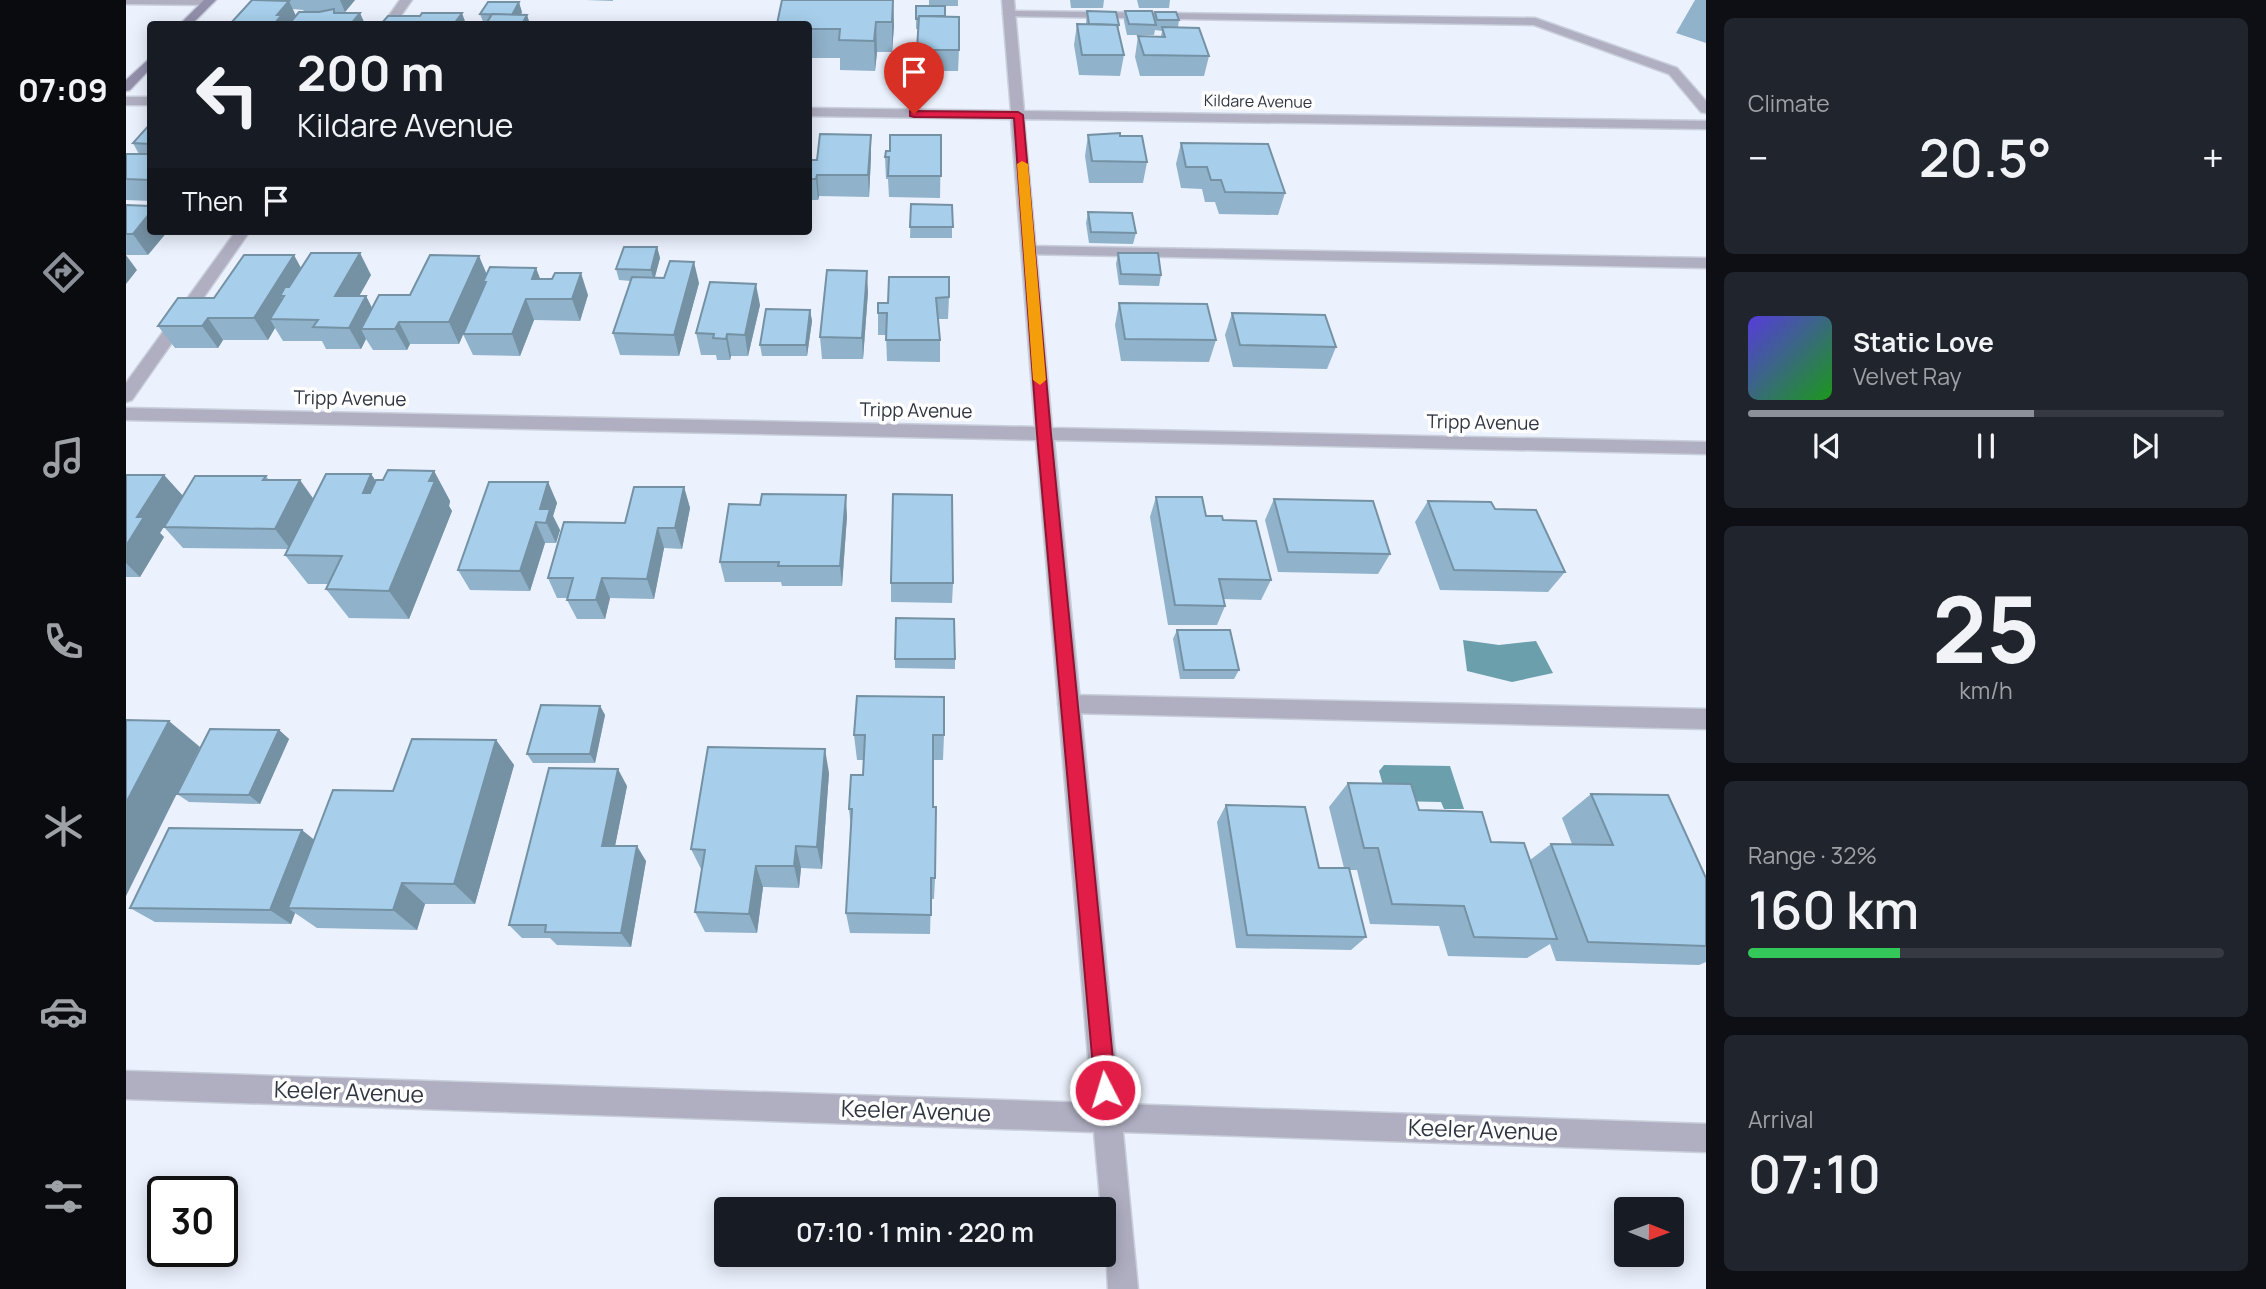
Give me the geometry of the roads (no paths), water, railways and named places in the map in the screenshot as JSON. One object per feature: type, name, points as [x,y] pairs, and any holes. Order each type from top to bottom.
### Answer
[{"type":"main road","points":[[189,21],[209,1]]},
{"type":"main road","points":[[126,87],[147,65]]},
{"type":"street","points":[[391,21],[406,0]]},
{"type":"street","points":[[126,1],[209,1]]},
{"type":"street","points":[[1123,1289],[1044,434],[1009,7],[1535,22],[1673,71],[1706,109]]},
{"type":"street","points":[[126,101],[147,102]]},
{"type":"street","name":"Kildare Avenue","points":[[812,112],[1706,125]]},
{"type":"street","points":[[126,396],[240,235]]},
{"type":"street","points":[[1029,251],[1706,263]]},
{"type":"street","name":"Tripp Avenue","points":[[126,414],[1706,448]]},
{"type":"street","points":[[1069,704],[1706,719]]},
{"type":"street","name":"Keeler Avenue","points":[[126,1085],[1706,1138]]},
{"type":"water","points":[[1463,640],[1499,645],[1536,641],[1553,673],[1512,682],[1467,671]]},
{"type":"water","points":[[1384,765],[1450,766],[1464,809],[1444,809],[1441,802],[1395,801],[1386,796],[1379,771]]}]
